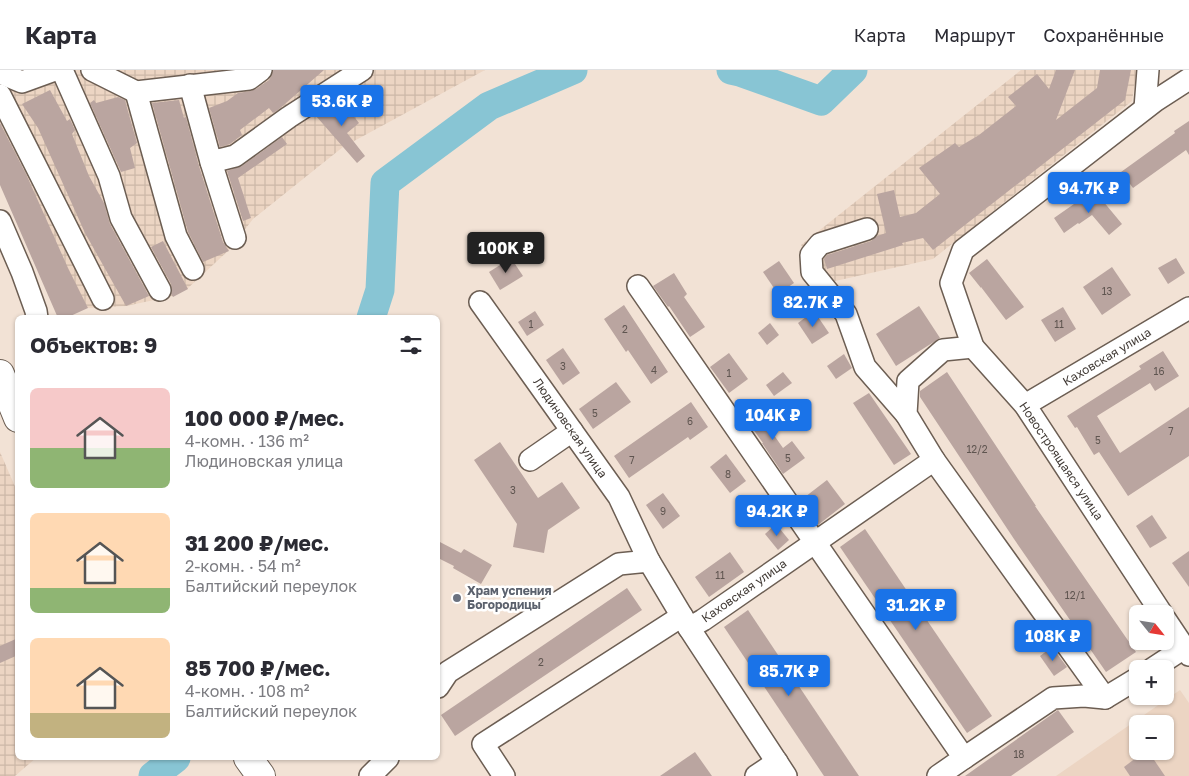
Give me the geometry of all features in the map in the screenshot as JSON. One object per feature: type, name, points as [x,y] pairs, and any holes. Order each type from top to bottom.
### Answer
[{"type":"main road","points":[[0,374],[15,411]]},
{"type":"street","points":[[0,73],[22,82],[55,70]]},
{"type":"street","points":[[62,70],[109,176],[121,218],[160,290]]},
{"type":"street","points":[[92,70],[136,92],[249,79],[261,70]]},
{"type":"street","points":[[211,162],[235,156],[362,70]]},
{"type":"street","points":[[1145,108],[1148,70]]},
{"type":"street","points":[[1145,108],[1189,80]]},
{"type":"street","points":[[190,85],[211,162],[235,238]]},
{"type":"street","points":[[136,92],[176,236],[193,269]]},
{"type":"street","points":[[0,95],[103,299]]},
{"type":"street","name":"Новостроящаяся улица","points":[[1145,108],[963,250],[951,283],[973,348],[1025,405],[1156,605]]},
{"type":"street","points":[[0,221],[22,272],[36,315]]},
{"type":"street","points":[[867,229],[820,244],[811,255],[812,272],[846,314],[865,367],[906,414],[934,460],[1105,698]]},
{"type":"street","points":[[638,286],[964,758]]},
{"type":"street","name":"Людиновская улица","points":[[480,302],[619,497],[649,561]]},
{"type":"street","name":"Каховская улица","points":[[1025,405],[1189,308]]},
{"type":"street","points":[[906,414],[908,380],[943,350],[973,348]]},
{"type":"street","points":[[530,460],[572,431]]},
{"type":"street","name":"Каховская улица","points":[[649,561],[686,622],[703,620],[934,460]]},
{"type":"street","points":[[440,684],[448,672],[619,564],[649,561]]},
{"type":"street","points":[[504,776],[483,744],[686,622],[782,769],[756,776]]},
{"type":"street","points":[[1171,660],[1187,652],[1174,632]]},
{"type":"street","points":[[938,776],[1053,698],[1084,696],[1105,698],[1129,683]]},
{"type":"street","points":[[370,776],[386,760]]},
{"type":"shaded area","points":[[0,70],[485,70],[343,147],[253,219],[229,250],[187,289],[173,296],[126,306],[88,308],[0,167]]},
{"type":"shaded area","points":[[1021,70],[1137,70],[1132,101],[933,259],[831,282],[801,245]]},
{"type":"shaded area","points":[[0,452],[15,486],[15,760],[34,760],[15,776],[0,776]]},
{"type":"shaded area","points":[[1180,690],[1189,703],[1189,776],[1056,776],[1129,725],[1129,760],[1174,760],[1174,715],[1144,715],[1158,705],[1174,705],[1174,694]]},
{"type":"building","points":[[273,70],[324,70],[278,110],[273,113],[269,108],[240,130],[242,135],[230,144],[220,147],[209,108],[227,101],[238,93],[256,89],[269,80]]},
{"type":"building","points":[[1056,70],[1075,70],[1056,120],[1097,88],[1100,70],[1131,70],[1125,100],[933,250],[923,238],[902,243],[903,245],[827,269],[824,259],[827,255],[871,241],[877,236],[886,233],[877,194],[894,190],[900,217],[916,213],[940,194],[919,168],[955,143],[959,147],[979,135],[1016,106],[1008,97],[1037,74],[1049,89]]},
{"type":"building","points":[[50,90],[67,121],[70,119],[75,130],[72,134],[89,176],[104,203],[110,224],[149,296],[126,306],[85,233],[38,128],[22,104]]},
{"type":"building","points":[[118,97],[125,100],[137,143],[130,148],[135,168],[121,172],[90,103],[94,100],[96,103]]},
{"type":"building","points":[[340,99],[359,123],[347,133],[365,156],[357,163],[316,116]]},
{"type":"building","points":[[179,100],[184,118],[186,117],[223,242],[229,251],[203,262],[188,232],[152,103]]},
{"type":"building","points":[[1189,121],[1189,155],[1186,150],[1133,188],[1121,172]]},
{"type":"building","points":[[0,123],[27,176],[88,308],[73,315],[57,315],[0,185]]},
{"type":"building","points":[[282,137],[287,144],[238,178],[251,218],[243,221],[227,171],[242,166]]},
{"type":"building","points":[[1093,189],[1122,224],[1109,235],[1092,215],[1064,233],[1054,218]]},
{"type":"building","points":[[163,241],[188,289],[173,297],[171,294],[171,284],[151,247]]},
{"type":"building","points":[[511,258],[523,276],[500,290],[489,272]]},
{"type":"building","points":[[1176,258],[1185,273],[1168,284],[1158,268]]},
{"type":"building","points":[[987,259],[1024,307],[1006,320],[969,273]]},
{"type":"building","points":[[779,261],[794,283],[778,294],[763,272]]},
{"type":"building","points":[[1112,267],[1131,295],[1102,315],[1083,287]]},
{"type":"building","points":[[674,273],[687,294],[684,297],[705,327],[690,337],[653,286]]},
{"type":"building","points":[[624,305],[668,372],[651,384],[628,350],[626,352],[604,319]]},
{"type":"building","points":[[919,306],[940,338],[896,366],[876,334]]},
{"type":"building","points":[[1063,307],[1076,329],[1055,342],[1041,320]]},
{"type":"building","points":[[535,311],[544,325],[527,336],[518,322]]},
{"type":"building","points":[[814,311],[829,333],[812,344],[798,323]]},
{"type":"building","points":[[770,323],[779,335],[767,345],[758,333]]},
{"type":"building","points":[[563,348],[580,373],[563,385],[546,360]]},
{"type":"building","points":[[1163,351],[1179,376],[1155,391],[1150,383],[1097,416],[1120,453],[1189,407],[1189,456],[1128,496],[1099,452],[1094,455],[1077,427],[1075,428],[1067,416],[1141,369],[1139,366]]},
{"type":"building","points":[[729,353],[748,379],[729,393],[710,367]]},
{"type":"building","points":[[844,354],[852,368],[836,379],[827,366]]},
{"type":"building","points":[[783,372],[792,383],[774,396],[766,385]]},
{"type":"building","points":[[947,372],[1035,506],[1129,642],[1129,650],[1135,650],[1136,652],[1106,672],[1014,539],[920,397],[920,391]]},
{"type":"building","points":[[616,382],[631,402],[593,429],[579,409]]},
{"type":"building","points":[[869,393],[911,454],[894,465],[853,403]]},
{"type":"building","points":[[691,402],[708,427],[690,440],[688,437],[629,478],[614,456]]},
{"type":"building","points":[[759,403],[768,414],[762,418],[783,448],[792,441],[805,458],[783,474],[743,415]]},
{"type":"building","points":[[500,442],[538,498],[562,482],[580,508],[548,530],[544,553],[513,547],[517,524],[474,460]]},
{"type":"building","points":[[726,454],[746,481],[730,493],[710,467]]},
{"type":"building","points":[[827,480],[845,504],[818,525],[801,500]]},
{"type":"building","points":[[663,493],[680,516],[663,529],[646,505]]},
{"type":"building","points":[[1152,515],[1167,538],[1150,548],[1136,526]]},
{"type":"building","points":[[776,524],[789,540],[778,550],[765,534]]},
{"type":"building","points":[[865,529],[992,716],[967,733],[840,547]]},
{"type":"building","points":[[440,542],[461,553],[464,549],[492,565],[481,584],[453,568],[454,566],[440,559]]},
{"type":"building","points":[[1189,551],[1189,587],[1172,563]]},
{"type":"building","points":[[730,552],[744,572],[709,597],[695,577]]},
{"type":"building","points":[[627,588],[642,610],[455,736],[441,715]]},
{"type":"building","points":[[748,610],[859,776],[824,776],[724,627]]},
{"type":"building","points":[[15,639],[15,656],[0,663],[0,646]]},
{"type":"building","points":[[1052,647],[1067,667],[1054,676],[1040,656]]},
{"type":"building","points":[[1058,710],[1074,732],[1011,776],[965,776]]},
{"type":"building","points":[[695,752],[712,776],[660,776]]},
{"type":"building","points":[[1133,760],[1154,760],[1165,776],[1130,776],[1124,767]]},
{"type":"waterway","points":[[372,315],[380,290],[385,183],[489,106],[573,70]]},
{"type":"waterway","points":[[731,70],[821,101],[853,70]]},
{"type":"waterway","points":[[153,776],[173,760]]},
{"type":"place","name":"Храм успения Богородицы","points":[[457,598]]}]
